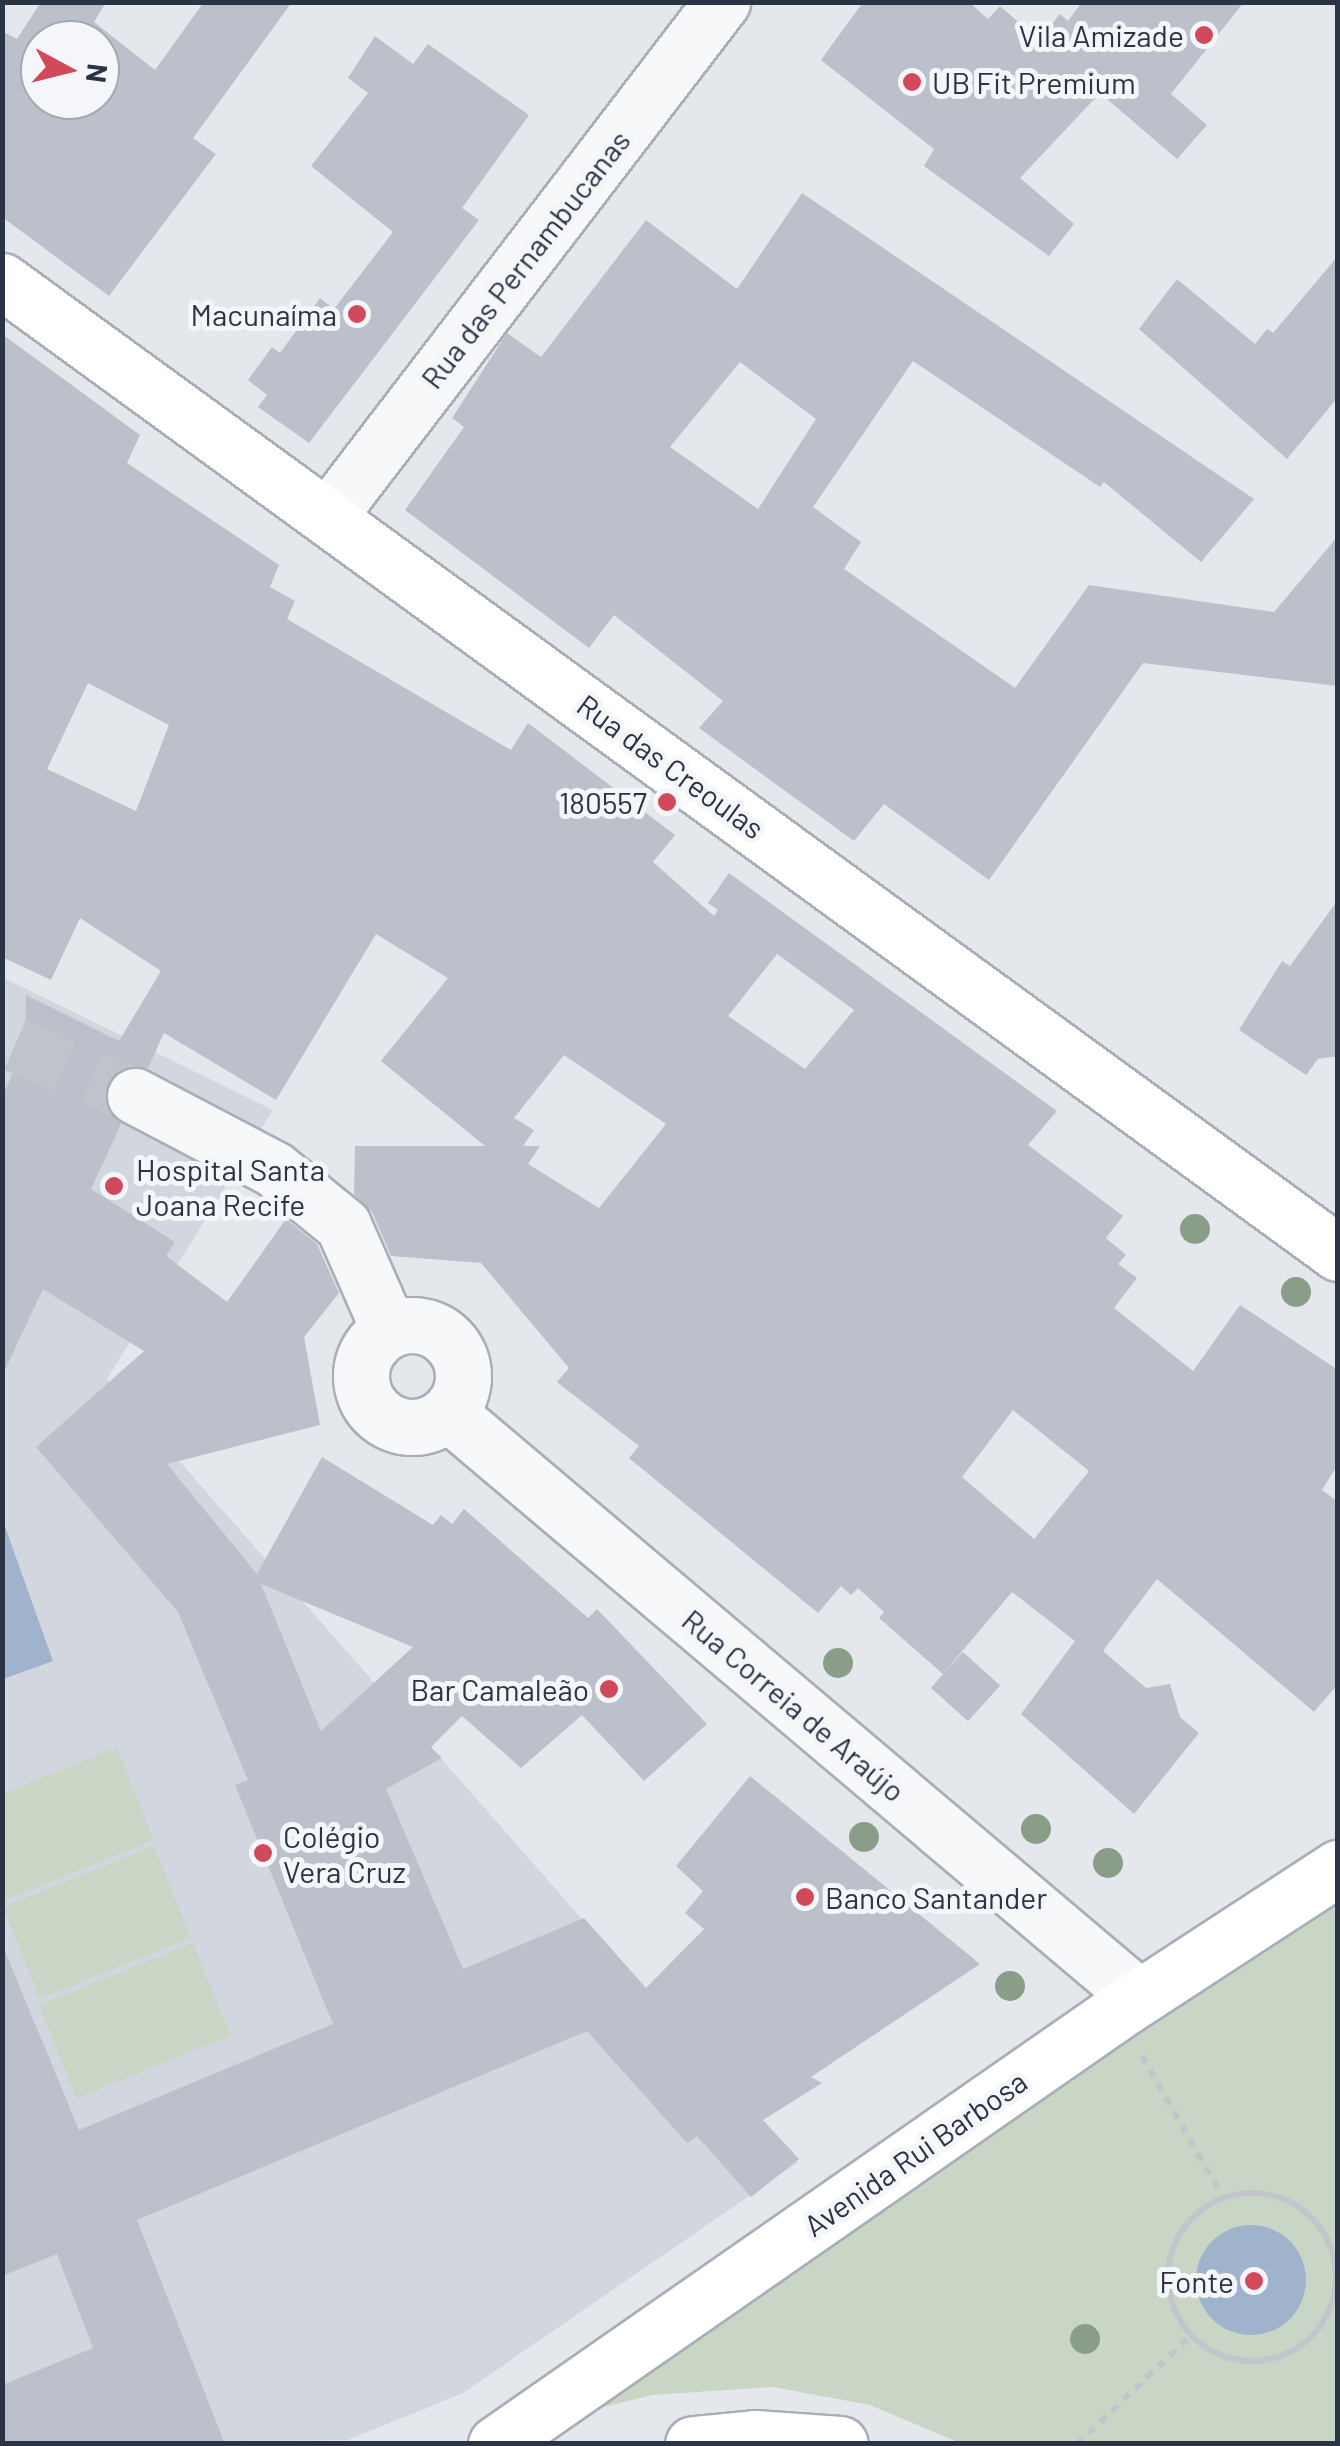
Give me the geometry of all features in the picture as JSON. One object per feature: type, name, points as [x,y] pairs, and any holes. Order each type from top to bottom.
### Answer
[{"type":"main road","name":"Rua das Creoulas","points":[[2,281],[1338,1253]]},
{"type":"main road","name":"Avenida Rui Barbosa","points":[[496,2444],[1128,2004],[1338,1868]]},
{"type":"main road","points":[[693,2444],[756,2438],[840,2444]]},
{"type":"street","name":"Rua das Pernambucanas","points":[[328,516],[722,2]]},
{"type":"street","points":[[135,1096],[274,1169],[343,1226],[389,1330]]},
{"type":"street","points":[[424,1325],[453,1345],[464,1379],[448,1413],[413,1428],[377,1414],[366,1398],[364,1359],[389,1330],[424,1325]]},
{"type":"street","name":"Rua Correia de Araújo","points":[[448,1413],[1128,2004]]},
{"type":"path","points":[[1128,2004],[1224,2199]]},
{"type":"path","points":[[1267,2194],[1294,2204],[1316,2222],[1337,2273],[1322,2324],[1281,2357],[1228,2359],[1192,2335],[1171,2303],[1173,2246],[1189,2222],[1224,2199],[1267,2194]]},
{"type":"path","points":[[1078,2444],[1192,2335]]},
{"type":"shaded area","name":"Colégio Vera Cruz","points":[[2,977],[273,1110],[107,1379],[797,2163],[463,2393],[348,2440],[3,2443]]},
{"type":"green space","points":[[117,1747],[154,1840],[3,1901],[3,1794]]},
{"type":"green space","points":[[154,1846],[191,1938],[40,1999],[3,1907]]},
{"type":"green space","points":[[1337,1896],[1337,2443],[960,2443],[870,2405],[773,2387],[652,2395],[568,2416]]},
{"type":"green space","points":[[193,1943],[230,2036],[77,2098],[39,2005]]},
{"type":"water","points":[[3,1521],[53,1661],[2,1679]]},
{"type":"water","points":[[1251,2225],[1272,2230],[1290,2241],[1301,2259],[1306,2280],[1301,2301],[1290,2319],[1272,2330],[1251,2335],[1230,2330],[1212,2319],[1201,2301],[1196,2280],[1201,2259],[1212,2241],[1230,2230]]},
{"type":"building","points":[[41,2],[106,2],[95,20],[29,20]]},
{"type":"building","points":[[204,2],[292,2],[193,138],[216,154],[109,296],[2,217],[2,31],[17,39],[20,34],[20,120],[120,120],[120,42],[155,70]]},
{"type":"building","points":[[863,2],[969,2],[988,19],[1000,6],[1039,40],[1060,14],[1068,21],[1082,2],[1244,2],[1171,94],[1207,125],[1177,159],[1100,93],[1020,178],[1074,224],[1049,256],[924,166],[934,149],[821,60]]},
{"type":"building","points":[[375,36],[413,64],[428,44],[529,115],[462,208],[479,220],[309,443],[258,407],[267,395],[248,380],[272,347],[280,353],[320,298],[334,309],[393,232],[311,166],[368,93],[348,78]]},
{"type":"building","points":[[802,193],[1254,499],[1201,562],[1104,482],[1100,487],[913,361],[813,507],[861,542],[844,569],[1015,688],[1089,585],[1274,612],[1338,536],[1338,686],[1143,663],[989,880],[884,804],[854,841],[699,728],[723,701],[614,615],[589,648],[405,510],[464,427],[452,418],[507,333],[541,357],[646,220],[737,289]],"holes":[[[740,362],[816,419],[758,509],[670,447]]]},
{"type":"building","points":[[1338,256],[1338,397],[1287,459],[1139,329],[1177,279],[1255,344],[1267,329],[1273,333]]},
{"type":"building","points":[[2,334],[140,435],[127,463],[279,565],[270,587],[295,601],[287,619],[511,750],[528,723],[675,835],[653,862],[714,916],[718,910],[708,903],[729,873],[1057,1111],[1028,1145],[1123,1216],[1106,1238],[1126,1255],[1118,1264],[1137,1278],[1114,1308],[1193,1371],[1240,1305],[1338,1370],[1338,1464],[1322,1490],[1338,1502],[1338,1684],[1314,1712],[1157,1579],[1103,1651],[1146,1688],[1170,1684],[1180,1717],[1199,1733],[1134,1814],[1021,1714],[1075,1641],[1012,1592],[943,1674],[879,1618],[884,1612],[858,1588],[851,1595],[841,1586],[818,1613],[629,1458],[639,1446],[557,1382],[569,1368],[481,1263],[391,1256],[372,1212],[354,1194],[355,1146],[485,1146],[381,1061],[448,978],[376,934],[276,1100],[164,1033],[148,1068],[118,1070],[104,1098],[121,1124],[91,1189],[175,1242],[166,1256],[227,1302],[286,1219],[317,1244],[339,1293],[304,1337],[320,1425],[167,1464],[257,1574],[322,1457],[433,1525],[441,1515],[452,1524],[464,1509],[588,1618],[597,1609],[707,1724],[644,1781],[582,1715],[521,1768],[462,1716],[431,1747],[442,1758],[386,1789],[463,1969],[584,1918],[646,1988],[704,1929],[685,1913],[703,1891],[676,1866],[750,1776],[980,1964],[811,2077],[822,2083],[763,2120],[799,2159],[751,2197],[697,2136],[687,2143],[587,2031],[137,2220],[225,2444],[2,2444],[2,2385],[93,2348],[57,2254],[2,2276],[2,1944],[79,2130],[333,2024],[235,1785],[248,1780],[178,1612],[36,1447],[144,1351],[43,1289],[2,1376],[2,1096],[25,1048],[26,995],[119,1041],[161,971],[80,918],[51,980],[2,957]],"holes":[[[88,683],[169,725],[136,811],[47,769]],[[777,954],[854,1010],[805,1069],[728,1016]],[[564,1055],[666,1124],[599,1208],[528,1164],[540,1146],[523,1146],[534,1130],[514,1118]],[[1013,1410],[1089,1471],[1034,1539],[962,1477]],[[261,1584],[413,1647],[321,1731]]]},
{"type":"building","points":[[1338,900],[1338,1056],[1318,1059],[1306,1075],[1239,1030],[1282,961],[1290,966]]},
{"type":"building","points":[[963,1652],[1000,1685],[968,1721],[931,1688]]},
{"type":"tunnel","points":[[15,1044],[135,1096]]},
{"type":"place","name":"Vila Amizade","points":[[1204,35]]},
{"type":"place","name":"UB Fit Premium","points":[[912,82]]},
{"type":"place","name":"Macunaíma","points":[[357,314]]},
{"type":"place","name":"180557","points":[[667,802]]},
{"type":"place","name":"Hospital Santa Joana Recife","points":[[114,1186]]},
{"type":"place","name":"Bar Camaleão","points":[[609,1689]]},
{"type":"place","name":"Colégio Vera Cruz","points":[[263,1853]]},
{"type":"place","name":"Banco Santander","points":[[805,1897]]},
{"type":"place","name":"Fonte","points":[[1254,2281]]}]
